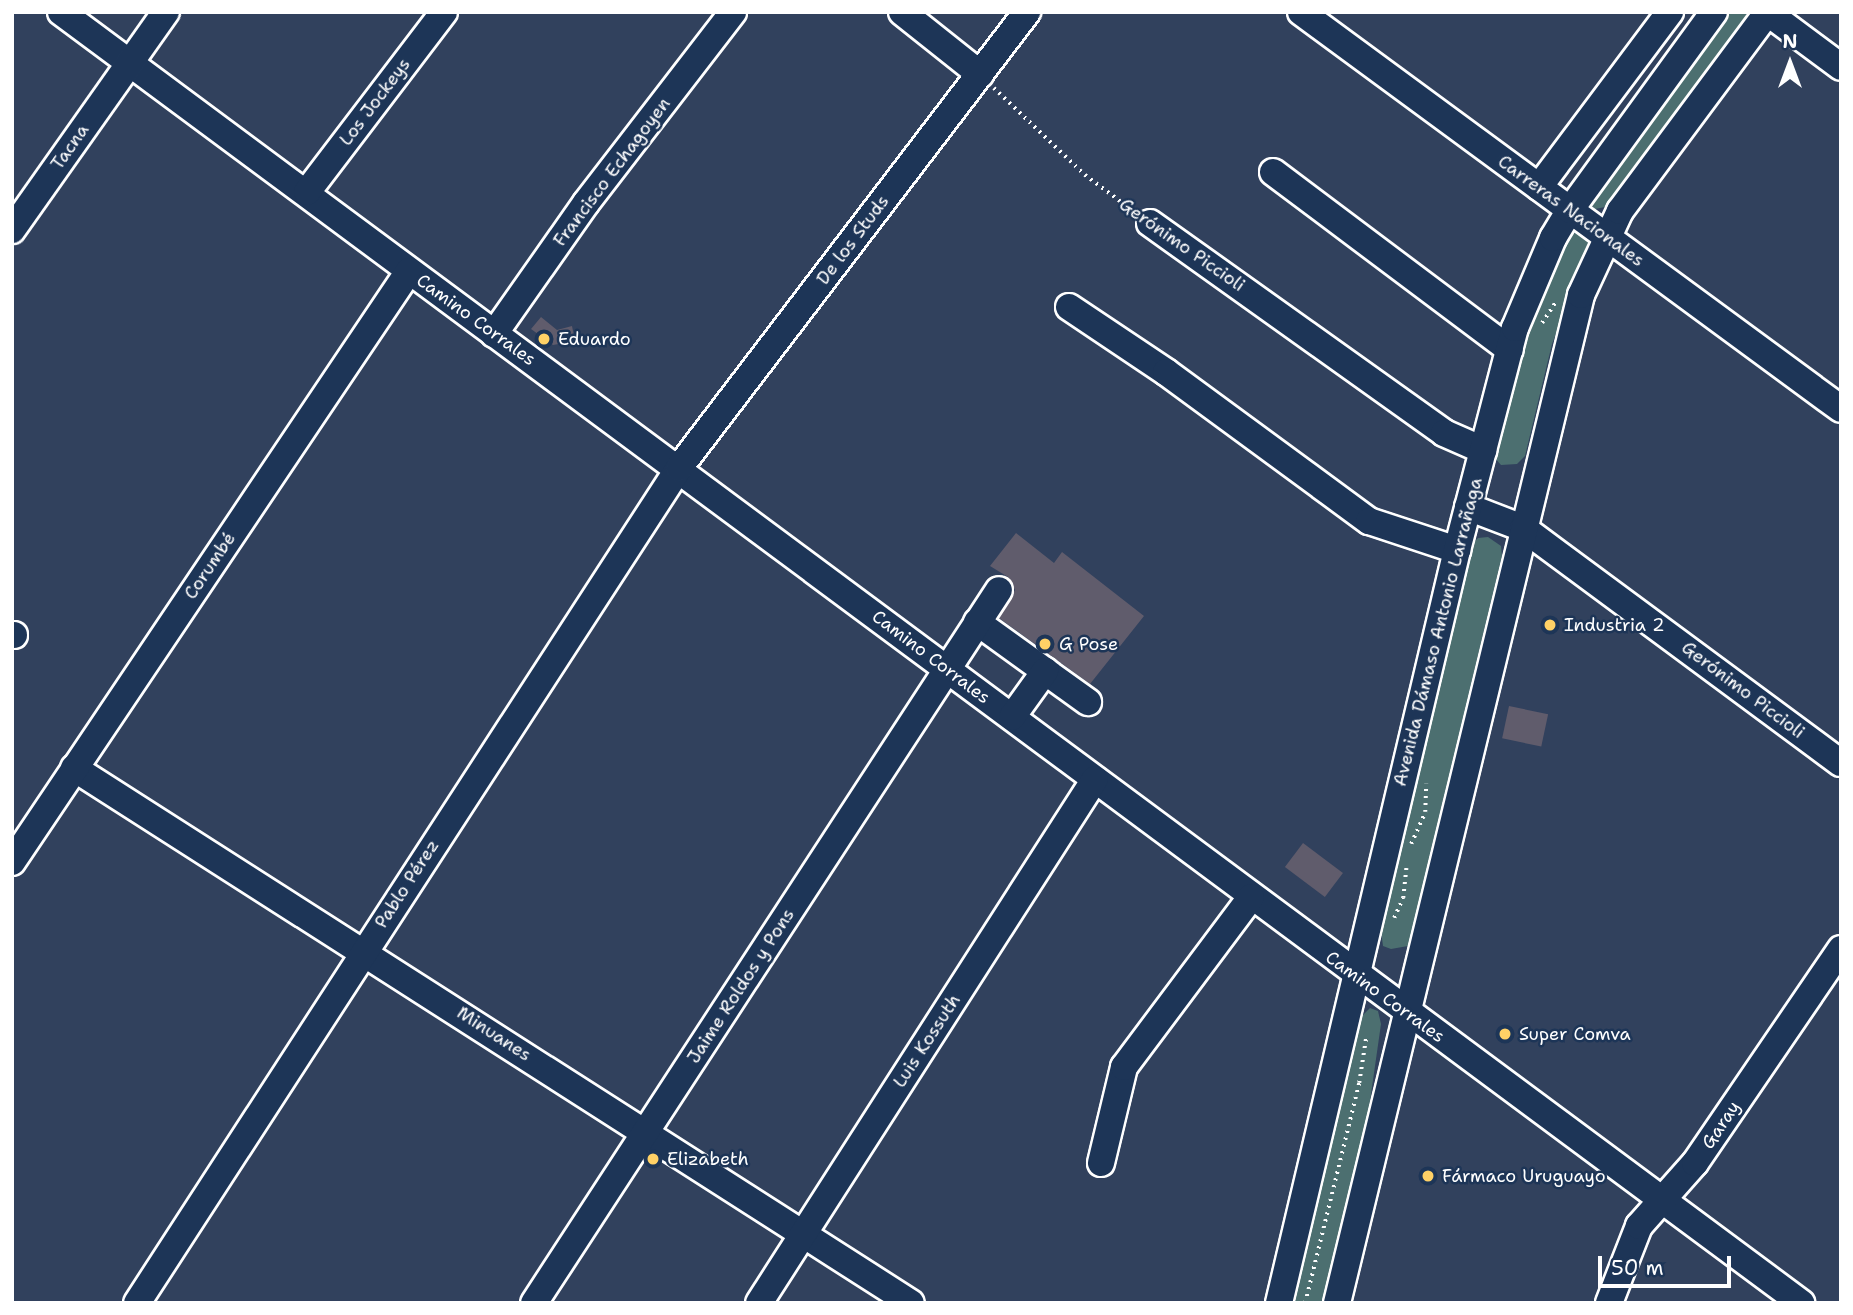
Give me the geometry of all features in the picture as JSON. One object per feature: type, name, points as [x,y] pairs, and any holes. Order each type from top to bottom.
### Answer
[{"type":"street","name":"Camino Corrales","points":[[61,12],[128,65],[307,192],[409,271],[679,468],[1356,976],[1801,1303]]},
{"type":"street","name":"Tacna","points":[[12,230],[166,12]]},
{"type":"street","name":"Los Jockeys","points":[[307,192],[444,12]]},
{"type":"street","name":"Francisco Echagoyen","points":[[494,334],[586,203],[733,12]]},
{"type":"street","points":[[902,12],[980,74]]},
{"type":"street","name":"De los Studs","points":[[679,468],[1027,12]]},
{"type":"street","name":"Carreras Nacionales","points":[[1301,12],[1841,409]]},
{"type":"street","points":[[1539,187],[1670,12]]},
{"type":"street","name":"Avenida Dámaso Antonio Larrañaga","points":[[1279,1303],[1457,550],[1510,349],[1528,293],[1570,210],[1714,12]]},
{"type":"street","points":[[1337,1303],[1405,1011],[1581,295],[1620,211],[1768,12],[1841,67]]},
{"type":"street","points":[[1273,172],[1510,349]]},
{"type":"street","name":"Gerónimo Piccioli","points":[[1150,223],[1444,433],[1483,450]]},
{"type":"street","name":"Corumbé","points":[[12,862],[409,271]]},
{"type":"street","points":[[1069,307],[1166,372],[1369,521],[1457,550]]},
{"type":"street","name":"Pablo Pérez","points":[[138,1303],[364,949],[679,468]]},
{"type":"street","name":"Gerónimo Piccioli","points":[[1468,507],[1523,528],[1841,763]]},
{"type":"street","name":"Jaime Roldos y Pons","points":[[534,1303],[945,667],[999,590]]},
{"type":"street","points":[[977,622],[1088,702]]},
{"type":"street","points":[[1012,717],[1045,671]]},
{"type":"street","name":"Minuanes","points":[[74,768],[364,949],[646,1133],[805,1231],[911,1303]]},
{"type":"street","name":"Luis Kossuth","points":[[758,1303],[1095,779]]},
{"type":"street","points":[[1101,1163],[1124,1066],[1251,897]]},
{"type":"street","name":"Garay","points":[[1609,1303],[1639,1226],[1695,1163],[1841,949]]},
{"type":"path","name":"Gerónimo Piccioli","points":[[980,74],[1085,175],[1150,223]]},
{"type":"path","points":[[1539,329],[1559,297]]},
{"type":"green space","points":[[1726,12],[1746,12],[1747,19],[1610,206],[1595,209],[1590,204]]},
{"type":"green space","points":[[1583,230],[1588,236],[1588,249],[1552,344],[1525,456],[1517,464],[1501,465],[1493,456],[1515,357],[1565,237]]},
{"type":"green space","points":[[1488,537],[1501,546],[1502,556],[1408,946],[1391,949],[1383,946],[1381,931],[1471,545],[1478,538]]},
{"type":"green space","points":[[1370,1008],[1378,1011],[1381,1024],[1368,1115],[1325,1303],[1293,1303],[1360,1018]]},
{"type":"building","points":[[541,317],[557,330],[572,326],[575,341],[553,345],[531,329]]},
{"type":"building","points":[[1016,533],[1054,563],[1062,552],[1144,616],[1090,684],[999,618],[1015,590],[1008,577],[990,566]]},
{"type":"building","points":[[1509,706],[1548,714],[1541,747],[1502,738]]},
{"type":"building","points":[[1303,843],[1343,873],[1325,897],[1285,867]]},
{"type":"place","name":"Eduardo","points":[[544,339]]},
{"type":"place","name":"Industria 2","points":[[1550,625]]},
{"type":"place","name":"G Pose","points":[[1045,644]]},
{"type":"place","name":"Super Comva","points":[[1505,1034]]},
{"type":"place","name":"Elizabeth","points":[[653,1159]]},
{"type":"place","name":"Fármaco Uruguayo","points":[[1428,1176]]}]
